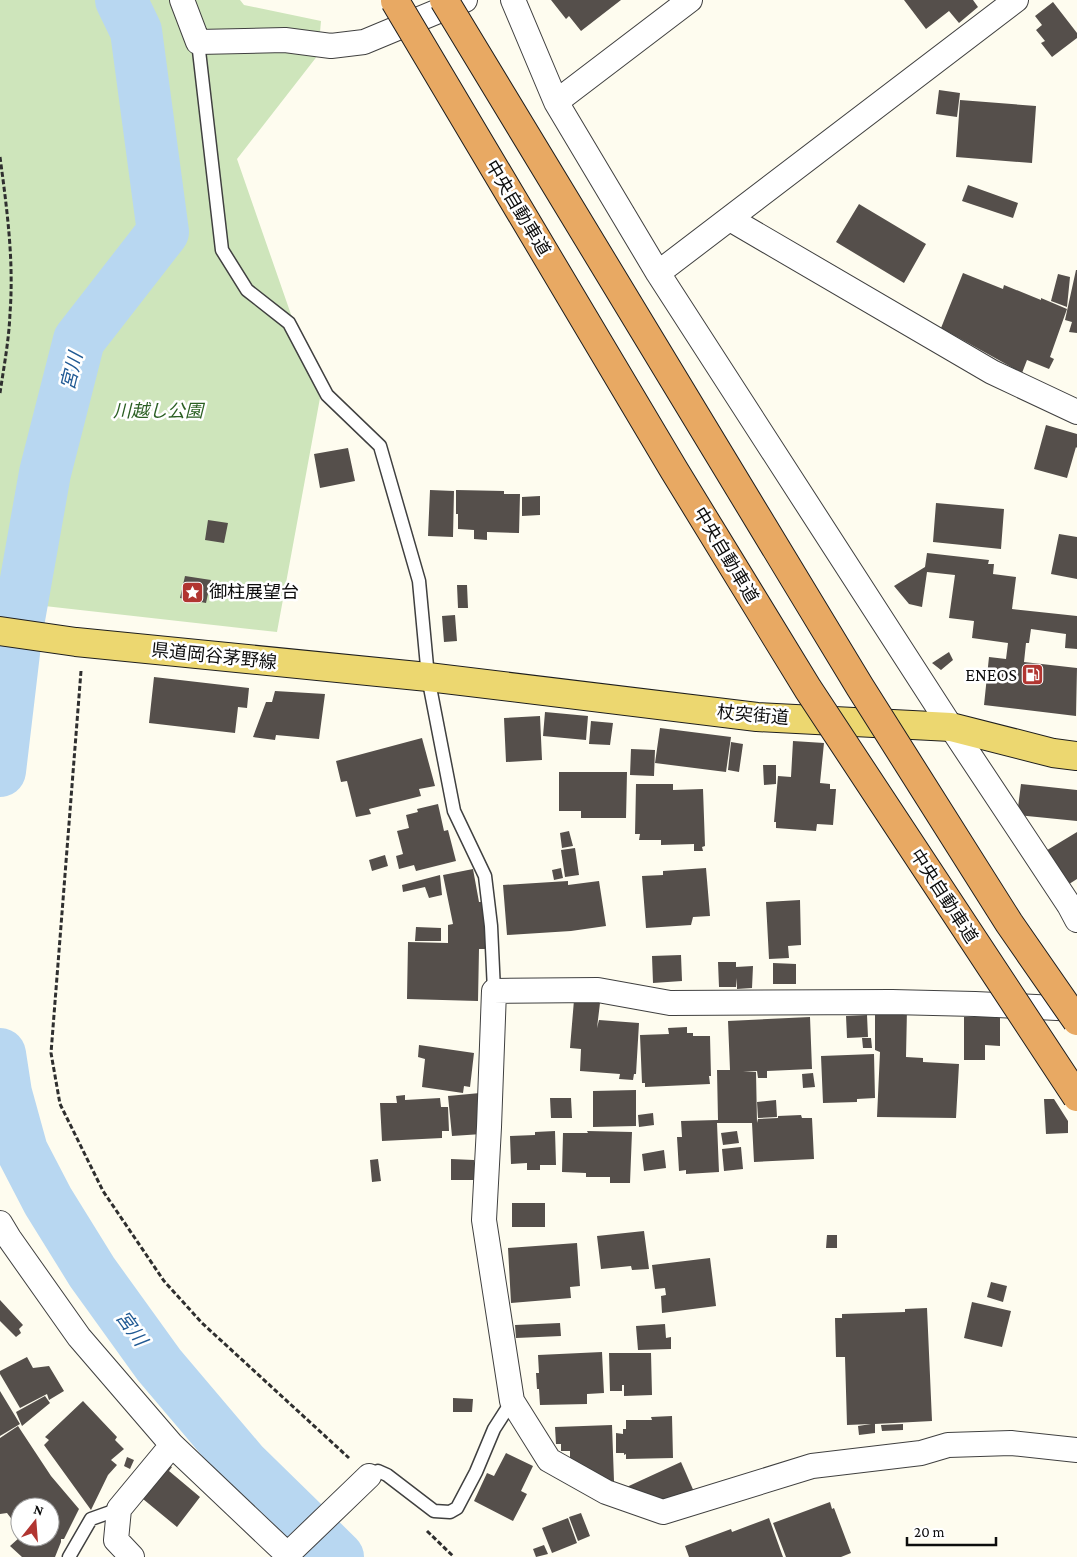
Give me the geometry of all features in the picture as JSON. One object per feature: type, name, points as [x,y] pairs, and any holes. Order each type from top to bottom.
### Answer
[{"type":"highway","points":[[444,0],[860,687],[1009,923],[1077,1021]]},
{"type":"highway","name":"中央自動車道","points":[[395,1],[674,470],[808,689],[1077,1097]]},
{"type":"main road","name":"県道岡谷茅野線","points":[[0,631],[76,642],[428,677]]},
{"type":"main road","name":"杖突街道","points":[[428,677],[756,717],[952,727],[1053,753],[1077,756]]},
{"type":"street","points":[[182,0],[198,42],[285,40],[331,46],[364,42],[464,0]]},
{"type":"street","points":[[513,0],[556,102],[658,273],[1077,920]]},
{"type":"street","points":[[556,102],[690,0]]},
{"type":"street","points":[[658,273],[1016,0]]},
{"type":"street","points":[[730,219],[992,372],[1077,412]]},
{"type":"street","points":[[1077,1009],[910,1003],[670,1004],[598,990],[494,990],[484,1220],[512,1401],[549,1460],[606,1492],[663,1512],[812,1466],[921,1453],[948,1445],[1011,1443],[1077,1450]]},
{"type":"street","points":[[0,1223],[79,1337],[172,1445],[291,1553],[365,1479]]},
{"type":"street","points":[[132,1557],[116,1540],[119,1510],[172,1445]]},
{"type":"lane","points":[[198,42],[222,250],[247,290],[289,323],[328,395],[380,446],[419,581],[428,677],[454,811],[485,876],[491,926],[494,990]]},
{"type":"lane","points":[[365,1479],[378,1471],[387,1475],[434,1511],[450,1512],[457,1508],[476,1472],[494,1429],[512,1401]]},
{"type":"lane","points":[[69,1557],[91,1519],[119,1510]]},
{"type":"path","points":[[0,157],[10,240],[11,272],[10,314],[0,393]]},
{"type":"path","points":[[82,668],[51,1052],[60,1104],[103,1191],[164,1281],[202,1323],[365,1479]]},
{"type":"green space","name":"川越し公園","points":[[0,0],[240,0],[244,5],[321,21],[318,55],[237,159],[320,398],[277,632],[0,601]]},
{"type":"building","points":[[551,0],[621,0],[581,31],[569,16],[566,19]]},
{"type":"building","points":[[904,0],[973,0],[978,7],[959,23],[949,11],[926,29]]},
{"type":"building","points":[[1053,2],[1077,33],[1077,38],[1052,57],[1041,43],[1045,41],[1036,30],[1042,25],[1035,16]]},
{"type":"building","points":[[939,90],[960,93],[957,117],[936,114]]},
{"type":"building","points":[[960,100],[1036,106],[1032,163],[956,157]]},
{"type":"building","points":[[968,185],[1018,203],[1013,218],[962,201]]},
{"type":"building","points":[[859,204],[926,244],[904,283],[836,242]]},
{"type":"building","points":[[1076,270],[1077,333],[1069,332],[1072,322],[1065,320]]},
{"type":"building","points":[[963,273],[1003,289],[1004,285],[1067,309],[1050,357],[1054,359],[1049,369],[1027,360],[1022,373],[941,328]]},
{"type":"building","points":[[1058,274],[1070,277],[1067,307],[1051,301]]},
{"type":"building","points":[[1046,425],[1077,434],[1077,448],[1067,478],[1034,469]]},
{"type":"building","points":[[348,448],[355,481],[320,488],[314,454]]},
{"type":"building","points":[[430,490],[454,491],[453,537],[428,536]]},
{"type":"building","points":[[456,490],[504,491],[504,494],[520,494],[519,533],[487,532],[487,540],[474,539],[474,530],[458,529]]},
{"type":"building","points":[[540,496],[540,515],[522,516],[522,497]]},
{"type":"building","points":[[936,503],[1004,509],[1001,549],[933,542]]},
{"type":"building","points":[[208,520],[228,523],[224,543],[205,540]]},
{"type":"building","points":[[1059,534],[1077,537],[1077,579],[1051,574]]},
{"type":"building","points":[[927,553],[989,560],[988,564],[994,564],[993,574],[1016,577],[1012,609],[1077,616],[1077,649],[1065,648],[1066,634],[1031,629],[1029,643],[1026,643],[1024,662],[1077,668],[1076,716],[984,705],[989,657],[1006,659],[1008,643],[972,638],[974,621],[949,618],[955,575],[927,572],[922,607],[909,604],[894,586],[925,567]]},
{"type":"building","points":[[185,576],[211,580],[206,603],[180,598]]},
{"type":"building","points":[[457,585],[467,585],[468,608],[458,608]]},
{"type":"building","points":[[455,615],[457,641],[444,642],[442,616]]},
{"type":"building","points":[[949,652],[953,660],[941,670],[932,663]]},
{"type":"building","points":[[154,677],[249,688],[247,708],[238,707],[235,733],[149,723]]},
{"type":"building","points":[[275,691],[325,694],[319,739],[276,735],[275,740],[253,737],[266,702],[272,702]]},
{"type":"building","points":[[545,712],[588,716],[586,740],[543,736]]},
{"type":"building","points":[[540,716],[542,760],[506,762],[504,718]]},
{"type":"building","points":[[591,721],[613,723],[610,745],[589,744]]},
{"type":"building","points":[[660,728],[731,737],[726,772],[655,763]]},
{"type":"building","points":[[422,738],[435,786],[419,789],[421,796],[369,809],[371,814],[356,817],[347,781],[341,782],[336,761]]},
{"type":"building","points":[[793,741],[824,743],[820,783],[830,784],[830,789],[836,789],[833,825],[817,824],[816,831],[776,828],[776,822],[774,822],[778,776],[791,777]]},
{"type":"building","points":[[731,742],[743,744],[739,772],[728,770]]},
{"type":"building","points":[[631,749],[655,750],[654,776],[630,775]]},
{"type":"building","points":[[763,765],[776,765],[776,784],[764,785]]},
{"type":"building","points":[[559,772],[627,772],[626,818],[581,818],[581,811],[559,811]]},
{"type":"building","points":[[636,784],[673,784],[673,790],[703,789],[705,846],[702,847],[703,851],[694,851],[694,844],[661,845],[661,840],[639,840],[640,834],[635,834]]},
{"type":"building","points":[[1021,784],[1077,790],[1077,821],[1017,815]]},
{"type":"building","points":[[438,804],[444,831],[448,830],[456,861],[416,871],[414,865],[399,869],[396,856],[403,854],[397,831],[409,828],[406,815],[418,812],[417,809]]},
{"type":"building","points":[[569,831],[573,846],[562,848],[560,833]]},
{"type":"building","points":[[1077,832],[1077,879],[1066,886],[1044,852]]},
{"type":"building","points":[[575,848],[579,875],[565,877],[561,850]]},
{"type":"building","points":[[385,855],[388,866],[372,871],[369,860]]},
{"type":"building","points":[[561,868],[563,878],[554,880],[552,870]]},
{"type":"building","points":[[706,868],[710,916],[693,917],[691,925],[646,928],[642,876],[663,875],[663,871]]},
{"type":"building","points":[[473,869],[479,902],[483,902],[486,949],[479,949],[478,1001],[407,999],[408,942],[448,943],[448,925],[453,924],[443,875]]},
{"type":"building","points":[[440,875],[442,895],[429,898],[425,887],[403,892],[402,885]]},
{"type":"building","points":[[568,881],[568,885],[599,881],[606,926],[571,931],[507,935],[503,885]]},
{"type":"building","points":[[800,900],[801,945],[788,946],[789,958],[769,959],[766,902]]},
{"type":"building","points":[[416,927],[441,928],[441,941],[415,941]]},
{"type":"building","points":[[681,955],[682,981],[653,983],[652,956]]},
{"type":"building","points":[[718,962],[736,962],[736,967],[753,966],[752,988],[737,989],[737,978],[736,987],[719,987]]},
{"type":"building","points":[[773,963],[796,964],[796,984],[773,984]]},
{"type":"building","points":[[574,1000],[600,1003],[597,1028],[599,1020],[639,1023],[636,1074],[634,1074],[633,1080],[619,1079],[620,1074],[580,1071],[581,1049],[570,1048]]},
{"type":"building","points":[[907,1009],[906,1057],[923,1058],[923,1062],[959,1064],[956,1118],[877,1117],[880,1052],[875,1050],[875,1010]]},
{"type":"building","points":[[867,1015],[868,1037],[847,1038],[846,1016]]},
{"type":"building","points":[[810,1017],[812,1069],[767,1071],[767,1078],[758,1078],[757,1071],[743,1072],[756,1072],[757,1123],[758,1119],[778,1118],[778,1116],[801,1115],[802,1118],[812,1118],[814,1159],[754,1162],[752,1123],[717,1123],[719,1172],[686,1174],[686,1170],[679,1171],[677,1137],[682,1137],[681,1121],[718,1120],[717,1070],[730,1070],[728,1021]]},
{"type":"building","points":[[964,1017],[1000,1017],[1000,1046],[985,1045],[985,1060],[964,1060]]},
{"type":"building","points":[[687,1027],[687,1033],[693,1033],[693,1036],[710,1036],[710,1084],[645,1087],[645,1083],[642,1083],[640,1035],[669,1034],[668,1028]]},
{"type":"building","points":[[862,1038],[871,1038],[872,1048],[863,1048]]},
{"type":"building","points":[[419,1045],[474,1053],[470,1087],[464,1086],[463,1093],[422,1087],[425,1059],[418,1057]]},
{"type":"building","points":[[874,1054],[875,1098],[857,1099],[857,1102],[823,1103],[821,1056]]},
{"type":"building","points":[[813,1073],[815,1087],[803,1088],[802,1074]]},
{"type":"building","points":[[636,1090],[636,1126],[593,1127],[593,1091]]},
{"type":"building","points":[[480,1093],[482,1134],[452,1136],[448,1096]]},
{"type":"building","points":[[405,1095],[405,1100],[440,1098],[441,1107],[448,1107],[449,1131],[442,1131],[442,1138],[382,1141],[380,1103],[397,1103],[396,1096]]},
{"type":"building","points":[[550,1098],[571,1098],[572,1118],[551,1118]]},
{"type":"building","points":[[1044,1099],[1054,1099],[1068,1121],[1068,1133],[1046,1134]]},
{"type":"building","points":[[776,1100],[777,1117],[758,1118],[757,1102]]},
{"type":"building","points":[[653,1113],[654,1125],[639,1127],[638,1115]]},
{"type":"building","points":[[555,1131],[556,1165],[540,1165],[540,1170],[527,1170],[527,1163],[511,1164],[510,1136],[535,1135],[535,1132]]},
{"type":"building","points":[[587,1131],[632,1132],[630,1183],[610,1183],[610,1177],[586,1177],[586,1173],[562,1172],[563,1133],[588,1133]]},
{"type":"building","points":[[737,1131],[739,1143],[723,1145],[721,1133]]},
{"type":"building","points":[[741,1147],[743,1169],[724,1171],[722,1149]]},
{"type":"building","points":[[664,1150],[666,1168],[644,1171],[642,1154]]},
{"type":"building","points":[[378,1159],[381,1181],[372,1182],[370,1160]]},
{"type":"building","points":[[451,1159],[474,1160],[474,1180],[451,1180]]},
{"type":"building","points":[[512,1203],[545,1203],[545,1227],[512,1227]]},
{"type":"building","points":[[644,1231],[649,1269],[632,1270],[631,1266],[601,1269],[597,1236]]},
{"type":"building","points":[[827,1235],[837,1235],[837,1248],[826,1248]]},
{"type":"building","points":[[577,1243],[580,1286],[570,1287],[571,1298],[511,1303],[508,1248]]},
{"type":"building","points":[[710,1258],[716,1306],[662,1313],[661,1296],[666,1295],[665,1288],[655,1289],[652,1265]]},
{"type":"building","points":[[991,1282],[1007,1286],[1003,1302],[987,1297]]},
{"type":"building","points":[[0,1300],[23,1325],[19,1329],[21,1333],[16,1337],[0,1321]]},
{"type":"building","points":[[972,1302],[1011,1311],[1002,1347],[964,1338]]},
{"type":"building","points":[[927,1308],[932,1421],[875,1424],[875,1433],[859,1435],[858,1426],[871,1424],[847,1425],[845,1357],[836,1357],[835,1318],[842,1318],[842,1314],[905,1312],[905,1309]]},
{"type":"building","points":[[560,1323],[561,1336],[516,1338],[515,1325]]},
{"type":"building","points":[[665,1324],[666,1338],[671,1337],[671,1349],[638,1350],[636,1326]]},
{"type":"building","points":[[602,1352],[604,1393],[587,1394],[587,1404],[540,1405],[536,1373],[539,1373],[538,1355]]},
{"type":"building","points":[[609,1353],[651,1353],[652,1395],[624,1396],[624,1385],[622,1385],[622,1391],[610,1391]]},
{"type":"building","points":[[27,1357],[33,1368],[49,1366],[64,1391],[49,1400],[47,1394],[20,1408],[0,1371]]},
{"type":"building","points":[[0,1391],[20,1424],[0,1436]]},
{"type":"building","points":[[45,1396],[50,1403],[22,1426],[16,1412]]},
{"type":"building","points":[[453,1398],[473,1399],[472,1412],[453,1412]]},
{"type":"building","points":[[83,1401],[117,1437],[115,1440],[124,1449],[111,1460],[117,1465],[108,1475],[91,1510],[44,1445],[49,1440],[45,1437]]},
{"type":"building","points":[[672,1416],[673,1458],[626,1459],[626,1454],[616,1453],[616,1433],[623,1434],[623,1429],[626,1429],[626,1420],[652,1420],[651,1417]]},
{"type":"building","points":[[903,1424],[903,1430],[882,1431],[881,1425]]},
{"type":"building","points":[[612,1425],[614,1481],[592,1482],[570,1465],[570,1451],[561,1451],[561,1444],[556,1444],[555,1427]]},
{"type":"building","points":[[18,1426],[51,1476],[79,1509],[64,1539],[61,1539],[60,1544],[60,1497],[10,1497],[10,1517],[7,1513],[0,1514],[0,1438]]},
{"type":"building","points":[[506,1453],[533,1466],[521,1491],[527,1494],[513,1521],[474,1501],[487,1473],[494,1476]]},
{"type":"building","points":[[127,1457],[134,1460],[130,1469],[124,1466]]},
{"type":"building","points":[[681,1462],[695,1494],[640,1517],[607,1496]]},
{"type":"building","points":[[169,1465],[172,1467],[169,1471],[200,1497],[177,1527],[143,1499],[150,1490],[148,1489]]},
{"type":"building","points":[[830,1502],[851,1553],[841,1557],[786,1557],[773,1523]]},
{"type":"building","points":[[581,1513],[590,1536],[578,1541],[569,1517]]},
{"type":"building","points":[[568,1518],[577,1543],[552,1553],[542,1528]]},
{"type":"building","points":[[769,1518],[783,1557],[689,1557],[685,1546],[731,1529],[732,1532]]},
{"type":"building","points":[[544,1545],[548,1554],[536,1557],[533,1549]]},
{"type":"building","points":[[11,1547],[59,1547],[55,1557],[22,1557]]},
{"type":"waterway","name":"宮川","points":[[0,771],[16,636],[45,473],[79,340],[163,232],[136,31],[121,0]]},
{"type":"waterway","name":"宮川","points":[[0,1054],[6,1093],[22,1151],[48,1201],[92,1272],[159,1365],[243,1464],[338,1557]]},
{"type":"place","name":"御柱展望台","points":[[193,592]]},
{"type":"place","name":"ENEOS","points":[[1033,675]]}]
